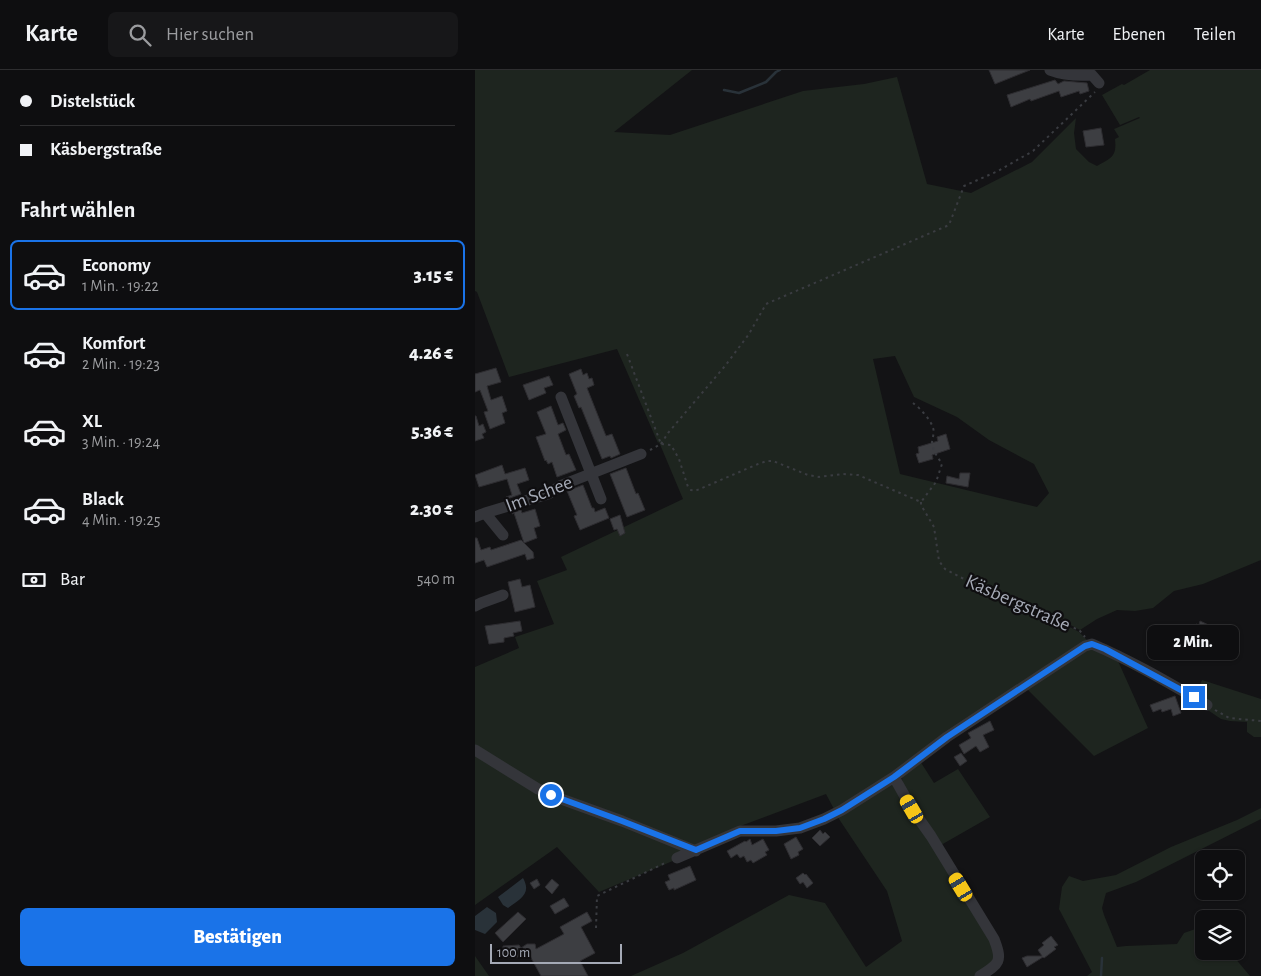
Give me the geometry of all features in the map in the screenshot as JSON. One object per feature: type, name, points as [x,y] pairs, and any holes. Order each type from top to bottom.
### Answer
[{"type":"street","points":[[1050,70],[1068,75],[1092,76],[1099,83]]},
{"type":"street","name":"Im Schee","points":[[561,397],[601,499]]},
{"type":"street","name":"Im Schee","points":[[480,515],[548,494],[562,484],[641,454]]},
{"type":"street","points":[[480,515],[503,535]]},
{"type":"street","points":[[475,606],[481,602],[503,595]]},
{"type":"street","points":[[677,858],[740,831],[776,831],[800,828],[842,810],[894,777],[947,737],[1021,687],[1085,646],[1092,644]]},
{"type":"street","name":"Käsbergstraße","points":[[1092,644],[1207,705]]},
{"type":"street","points":[[475,750],[538,789],[696,850]]},
{"type":"street","points":[[894,777],[994,939],[999,952],[998,962],[979,976]]},
{"type":"path","points":[[641,454],[661,444],[749,334],[766,304],[949,225],[964,186],[998,171],[1033,151],[1098,90],[1099,83]]},
{"type":"path","points":[[627,354],[661,444]]},
{"type":"path","points":[[661,444],[671,445],[679,459],[687,487],[695,491],[758,464],[773,461],[808,475],[819,477],[843,474],[859,475],[921,502],[936,482],[942,464],[936,457],[932,441],[933,427],[913,403]]},
{"type":"path","name":"Käsbergstraße","points":[[921,502],[934,527],[939,562],[945,569],[962,578],[1009,596],[1067,624],[1080,631],[1092,644]]},
{"type":"path","points":[[1207,705],[1229,718],[1261,721]]},
{"type":"path","points":[[596,928],[597,896],[677,858]]},
{"type":"shaded area","points":[[475,70],[692,70],[614,132],[670,135],[803,91],[864,84],[897,77],[927,184],[971,193],[1032,162],[1076,118],[1074,133],[1076,149],[1089,162],[1097,166],[1109,159],[1115,150],[1115,139],[1119,137],[1114,129],[1140,118],[1120,125],[1102,95],[1150,70],[1261,70],[1261,560],[1203,584],[1174,591],[1153,608],[1135,611],[1117,610],[1097,619],[1080,630],[1030,605],[978,583],[1068,626],[1079,632],[1089,642],[835,811],[826,794],[735,828],[697,848],[564,799],[475,749],[475,667],[519,648],[515,637],[554,624],[537,581],[567,570],[561,557],[683,499],[617,349],[509,377],[475,291]],"holes":[[[895,356],[914,397],[957,417],[989,440],[1034,464],[1049,493],[1037,507],[900,474],[873,359]]]},
{"type":"shaded area","points":[[1087,647],[1118,661],[1148,728],[1094,756],[1027,689]]},
{"type":"shaded area","points":[[1202,680],[1261,699],[1261,737],[1254,737],[1247,732],[1247,722],[1221,719],[1193,700]]},
{"type":"shaded area","points":[[475,751],[538,790],[694,851],[599,892],[557,847],[475,905]]},
{"type":"shaded area","points":[[920,761],[934,783],[958,769],[990,817],[941,845],[903,784],[903,776]]},
{"type":"shaded area","points":[[892,781],[992,939],[995,961],[977,976],[631,976],[683,953],[789,895],[825,903],[866,967],[902,941],[887,891],[837,816]]},
{"type":"shaded area","points":[[1261,808],[1261,819],[1199,850],[1195,850],[1195,852],[1136,882],[1106,893],[1102,908],[1117,947],[1177,944],[1184,933],[1195,929],[1195,960],[1237,960],[1250,976],[1087,976],[1092,972],[1059,909],[1062,887],[1069,876],[1083,881],[1116,875],[1171,847]]},
{"type":"shaded area","points":[[523,878],[526,888],[523,896],[508,908],[503,905],[498,897]]},
{"type":"shaded area","points":[[487,907],[496,913],[497,922],[485,934],[475,930],[475,916]]},
{"type":"shaded area","points":[[475,956],[489,976],[475,976]]},
{"type":"building","points":[[989,70],[1030,70],[995,84]]},
{"type":"building","points":[[1055,80],[1058,84],[1064,81],[1087,83],[1089,91],[1080,94],[1079,91],[1061,97],[1059,91],[1031,101],[1030,99],[1011,107],[1007,95]]},
{"type":"building","points":[[1101,128],[1104,145],[1086,147],[1083,131]]},
{"type":"building","points":[[496,368],[501,382],[487,386],[491,400],[502,396],[507,411],[502,413],[505,423],[490,429],[484,412],[488,411],[480,390],[475,392],[475,374]]},
{"type":"building","points":[[581,369],[583,375],[587,373],[589,379],[592,378],[594,385],[587,388],[606,436],[612,434],[620,454],[611,458],[610,456],[602,459],[581,407],[579,408],[574,396],[577,394],[569,374]]},
{"type":"building","points":[[549,376],[553,385],[544,388],[546,393],[529,400],[523,385]]},
{"type":"building","points":[[551,406],[558,425],[563,423],[566,430],[558,434],[566,455],[569,454],[576,470],[557,477],[552,462],[548,464],[545,461],[536,437],[546,434],[537,412]]},
{"type":"building","points":[[475,416],[479,426],[483,424],[486,432],[482,434],[484,438],[475,441]]},
{"type":"building","points":[[946,434],[950,449],[932,455],[933,459],[919,463],[916,454],[919,453],[918,447],[938,441],[937,437]]},
{"type":"building","points":[[502,465],[505,474],[525,468],[529,480],[517,484],[521,494],[507,499],[506,497],[512,495],[507,479],[479,487],[475,475]]},
{"type":"building","points":[[626,468],[636,494],[638,493],[645,510],[627,517],[610,474]]},
{"type":"building","points":[[960,473],[970,473],[968,487],[946,483],[947,476],[959,479]]},
{"type":"building","points":[[583,485],[595,512],[605,508],[609,518],[580,530],[574,516],[577,515],[567,491]]},
{"type":"building","points":[[535,509],[540,526],[534,528],[537,538],[524,543],[514,513],[512,513],[521,510],[522,513]]},
{"type":"building","points":[[620,515],[625,533],[620,536],[617,529],[614,530],[610,519]]},
{"type":"building","points":[[475,538],[477,538],[481,550],[490,547],[491,550],[521,540],[533,552],[534,558],[527,560],[525,554],[487,567],[484,560],[475,563]]},
{"type":"building","points":[[520,579],[522,587],[530,585],[535,607],[515,612],[508,582]]},
{"type":"building","points":[[520,621],[522,631],[513,633],[514,636],[504,638],[504,642],[489,644],[485,626]]},
{"type":"building","points":[[1200,621],[1215,628],[1213,633],[1216,634],[1213,641],[1203,635],[1202,646],[1197,646],[1196,660],[1184,659],[1185,638],[1189,638],[1196,624],[1199,625]]},
{"type":"building","points":[[1175,696],[1181,713],[1173,716],[1171,709],[1162,712],[1161,709],[1153,712],[1150,705]]},
{"type":"building","points":[[990,721],[994,730],[983,735],[989,747],[980,752],[976,746],[964,754],[959,745],[971,738],[968,733]]},
{"type":"building","points":[[961,753],[967,761],[960,766],[954,757]]},
{"type":"building","points":[[820,830],[823,834],[825,832],[830,837],[820,846],[812,838]]},
{"type":"building","points":[[796,837],[803,849],[798,852],[799,855],[791,859],[784,844]]},
{"type":"building","points":[[750,839],[752,845],[763,839],[769,850],[765,852],[767,855],[753,863],[751,860],[747,862],[744,856],[740,858],[737,854],[731,858],[727,851]]},
{"type":"building","points":[[690,866],[696,880],[674,890],[674,888],[669,890],[665,882],[670,880],[668,875]]},
{"type":"building","points":[[803,873],[813,883],[807,888],[803,882],[800,884],[796,878]]},
{"type":"building","points":[[537,879],[540,885],[534,889],[530,883]]},
{"type":"building","points":[[552,879],[559,885],[552,894],[545,887]]},
{"type":"building","points":[[564,898],[569,906],[555,914],[550,906]]},
{"type":"building","points":[[518,912],[526,919],[503,942],[495,933]]},
{"type":"building","points":[[587,912],[592,921],[581,927],[595,953],[580,961],[588,976],[541,976],[530,956],[503,958],[503,946],[519,945],[521,948],[527,944],[535,944],[536,949],[564,934],[560,927]]},
{"type":"building","points":[[1051,936],[1058,945],[1054,947],[1056,949],[1027,967],[1022,958],[1042,956],[1038,950],[1044,945],[1042,943]]},
{"type":"waterway","points":[[724,90],[739,93],[766,82],[780,70]]},
{"type":"waterway","points":[[1101,976],[1102,958]]},
{"type":"route","points":[[551,795],[696,850],[740,831],[776,831],[800,828],[842,810],[894,777],[947,737],[1021,687],[1085,646],[1092,644],[1105,649],[1194,697]]}]
